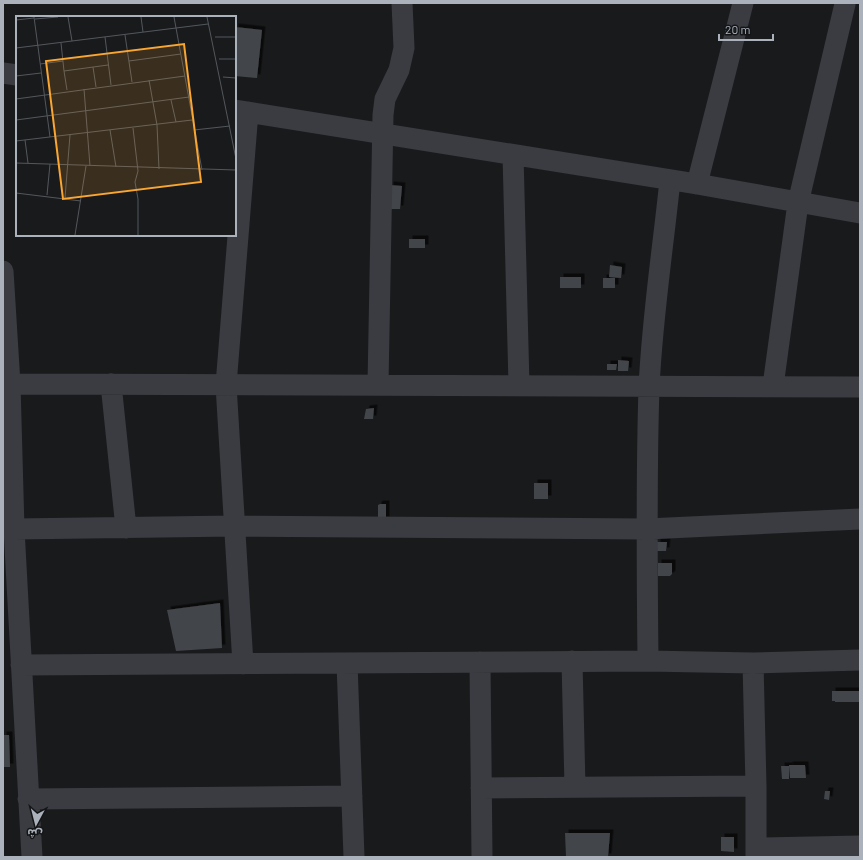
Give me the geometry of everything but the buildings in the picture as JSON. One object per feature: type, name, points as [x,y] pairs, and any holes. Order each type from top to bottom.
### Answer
[{"type":"street","points":[[378,385],[382,132],[385,99],[399,70],[404,48],[402,3]]},
{"type":"street","points":[[697,184],[743,3]]},
{"type":"street","points":[[773,386],[798,203],[849,5]]},
{"type":"street","points":[[3,73],[16,75]]},
{"type":"street","points":[[236,214],[242,111],[382,132],[513,155],[697,184],[860,213]]},
{"type":"street","points":[[513,155],[519,386]]},
{"type":"street","points":[[648,661],[647,529],[649,387],[656,303],[670,180]]},
{"type":"street","points":[[235,236],[226,385],[243,664]]},
{"type":"street","points":[[3,271],[10,384],[14,530],[32,857]]},
{"type":"street","points":[[10,384],[860,387]]},
{"type":"street","points":[[111,384],[126,528]]},
{"type":"street","points":[[14,530],[235,526],[647,529],[860,519]]},
{"type":"street","points":[[21,665],[572,661],[753,663],[860,660]]},
{"type":"street","points":[[572,661],[575,787]]},
{"type":"street","points":[[480,662],[482,857]]},
{"type":"street","points":[[347,663],[354,857]]},
{"type":"street","points":[[753,663],[756,852],[860,846]]},
{"type":"street","points":[[481,788],[756,786]]},
{"type":"street","points":[[28,799],[352,796]]}]
